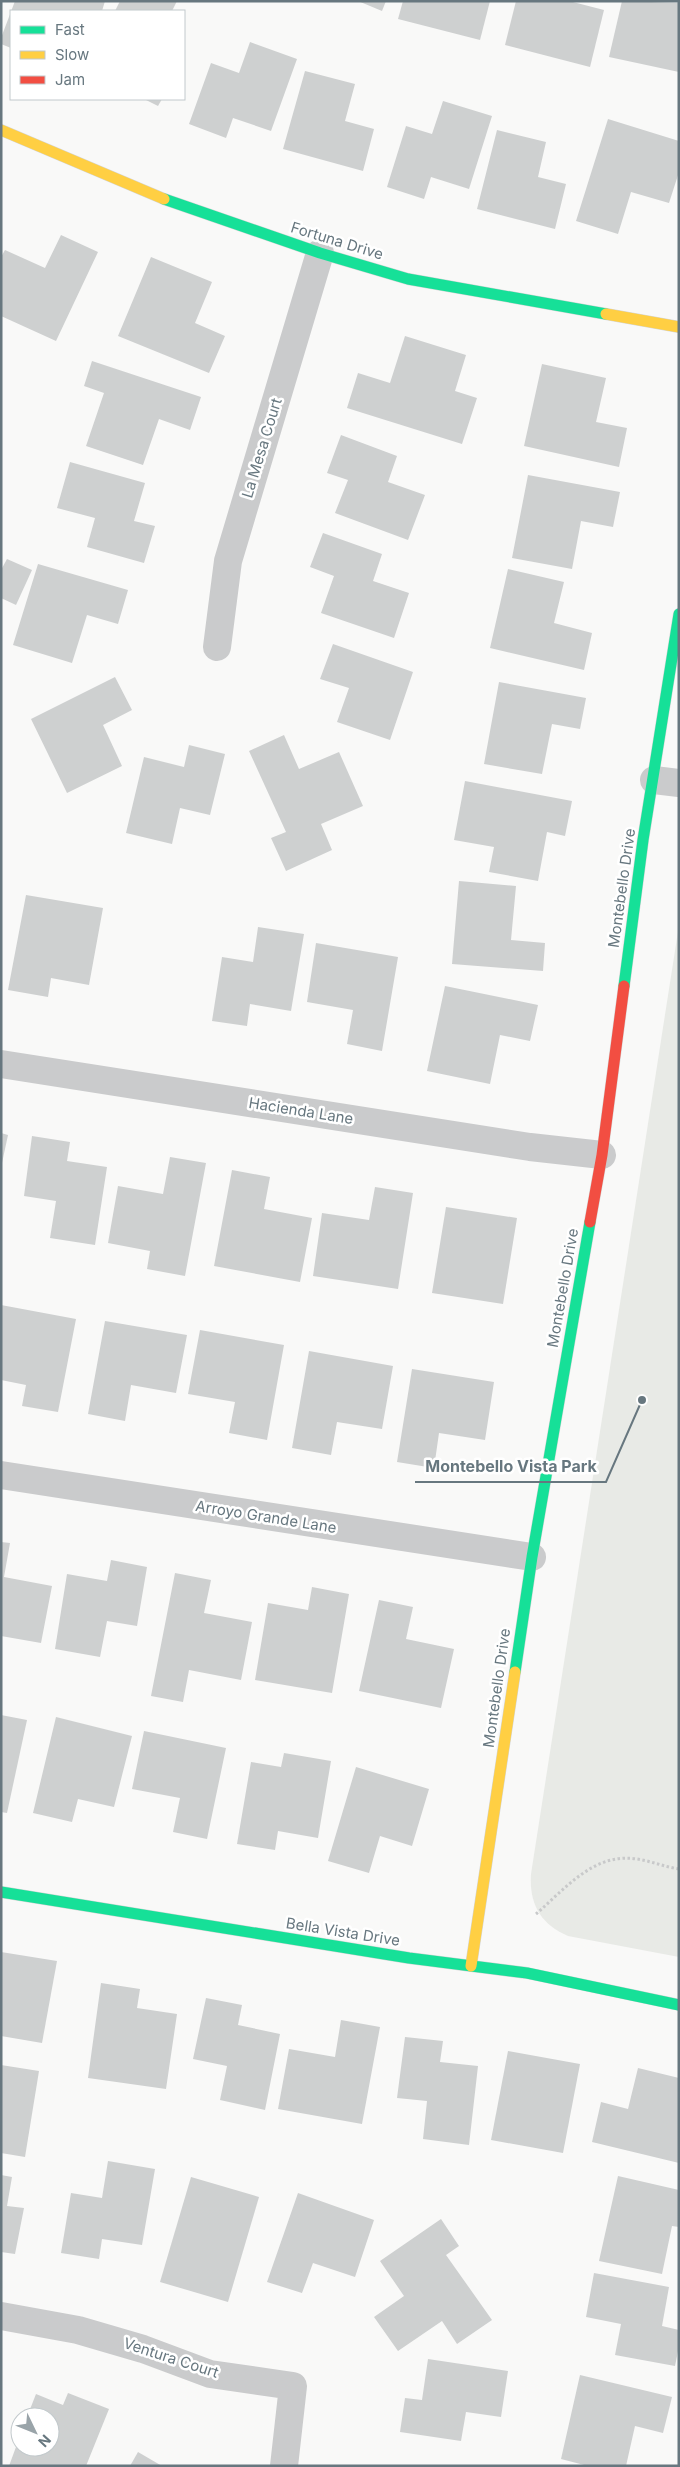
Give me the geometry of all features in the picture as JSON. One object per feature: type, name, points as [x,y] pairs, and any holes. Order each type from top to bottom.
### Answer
[{"type":"street","name":"Fortuna Drive","points":[[1,130],[168,201],[320,253],[408,279],[679,327]]},
{"type":"street","name":"La Mesa Court","points":[[217,647],[228,561],[320,253]]},
{"type":"street","name":"Montebello Drive","points":[[471,1966],[532,1557],[602,1155],[643,840],[666,782],[679,614]]},
{"type":"street","name":"Hacienda Lane","points":[[1,1064],[530,1147],[602,1155]]},
{"type":"street","name":"Arroyo Grande Lane","points":[[1,1475],[532,1557]]},
{"type":"street","name":"Bella Vista Drive","points":[[1,1892],[471,1966],[527,1972],[679,2005]]},
{"type":"street","name":"Ventura Court","points":[[1,2316],[78,2330],[142,2348],[210,2374],[293,2386],[284,2466]]},
{"type":"path","points":[[536,1914],[567,1885],[600,1863],[617,1858],[637,1858],[679,1869]]},
{"type":"shaded area","points":[[679,925],[679,1957],[568,1936],[558,1931],[543,1919],[534,1903],[531,1874]]},
{"type":"building","points":[[15,1],[105,1],[102,10],[11,10]]},
{"type":"building","points":[[120,1],[177,1],[172,10],[116,10]]},
{"type":"building","points":[[358,1],[386,1],[382,11]]},
{"type":"building","points":[[403,1],[490,1],[480,40],[398,19]]},
{"type":"building","points":[[516,1],[569,1],[604,10],[590,67],[505,45]]},
{"type":"building","points":[[622,1],[679,3],[679,72],[609,57]]},
{"type":"building","points":[[10,15],[10,48],[1,44],[1,38]]},
{"type":"building","points":[[250,42],[297,59],[271,131],[233,118],[226,138],[189,124],[211,63],[239,73]]},
{"type":"building","points":[[305,71],[355,84],[345,121],[374,129],[363,171],[283,149]]},
{"type":"building","points":[[146,100],[161,100],[158,106]]},
{"type":"building","points":[[443,101],[492,116],[469,189],[431,177],[424,199],[387,187],[406,126],[432,134]]},
{"type":"building","points":[[608,119],[679,141],[679,172],[669,203],[631,192],[618,234],[576,221]]},
{"type":"building","points":[[497,130],[546,142],[538,177],[566,184],[555,229],[477,209]]},
{"type":"building","points":[[61,235],[98,252],[56,341],[1,316],[1,257],[5,250],[45,268]]},
{"type":"building","points":[[151,257],[212,282],[195,323],[225,336],[209,373],[118,336]]},
{"type":"building","points":[[405,336],[466,355],[455,391],[477,398],[462,444],[347,408],[358,373],[390,383]]},
{"type":"building","points":[[92,361],[201,397],[190,430],[159,419],[143,465],[86,446],[104,393],[84,386]]},
{"type":"building","points":[[542,364],[606,378],[596,422],[627,428],[619,467],[524,446]]},
{"type":"building","points":[[341,435],[397,456],[388,482],[425,495],[408,540],[335,513],[348,480],[327,473]]},
{"type":"building","points":[[70,462],[145,483],[134,521],[155,526],[144,563],[87,547],[95,518],[57,508]]},
{"type":"building","points":[[528,475],[620,492],[613,527],[581,521],[572,569],[512,558]]},
{"type":"building","points":[[323,533],[382,554],[373,581],[409,593],[394,638],[321,613],[334,576],[310,567]]},
{"type":"building","points":[[7,559],[32,570],[16,605],[1,598],[1,570]]},
{"type":"building","points":[[38,564],[128,590],[118,624],[87,615],[72,663],[13,645]]},
{"type":"building","points":[[508,569],[564,582],[554,623],[592,633],[584,670],[490,648]]},
{"type":"building","points":[[333,644],[413,672],[390,740],[337,722],[349,688],[320,679]]},
{"type":"building","points":[[115,677],[132,710],[103,725],[122,766],[67,793],[31,719]]},
{"type":"building","points":[[499,682],[586,698],[580,729],[552,724],[542,774],[484,764]]},
{"type":"building","points":[[284,735],[299,769],[339,752],[363,806],[321,824],[332,850],[286,871],[271,838],[286,832],[249,751]]},
{"type":"building","points":[[189,745],[225,754],[210,815],[180,808],[172,844],[126,833],[144,757],[184,767]]},
{"type":"building","points":[[465,781],[572,801],[565,836],[547,832],[538,881],[489,872],[494,847],[454,840]]},
{"type":"building","points":[[459,881],[516,886],[511,940],[545,943],[543,971],[452,964]]},
{"type":"building","points":[[26,895],[103,908],[89,985],[51,978],[48,997],[8,990]]},
{"type":"building","points":[[258,927],[304,934],[291,1011],[250,1004],[247,1026],[212,1021],[222,957],[253,962]]},
{"type":"building","points":[[316,943],[398,957],[382,1051],[347,1044],[353,1010],[307,1002]]},
{"type":"building","points":[[445,986],[538,1005],[530,1041],[500,1035],[490,1084],[427,1071]]},
{"type":"building","points":[[1,1133],[8,1135],[2,1163],[1,1163]]},
{"type":"building","points":[[32,1136],[70,1142],[67,1161],[107,1167],[95,1245],[50,1238],[56,1201],[24,1196]]},
{"type":"building","points":[[170,1157],[206,1163],[185,1276],[147,1269],[150,1251],[108,1243],[118,1186],[163,1194]]},
{"type":"building","points":[[232,1170],[270,1177],[264,1209],[312,1218],[300,1282],[214,1266]]},
{"type":"building","points":[[375,1187],[413,1193],[398,1289],[313,1276],[322,1213],[369,1220]]},
{"type":"building","points":[[446,1207],[517,1218],[503,1304],[432,1293]]},
{"type":"building","points":[[1,1305],[76,1319],[58,1412],[22,1406],[26,1385],[1,1380]]},
{"type":"building","points":[[105,1321],[187,1335],[176,1393],[131,1385],[125,1421],[88,1414]]},
{"type":"building","points":[[200,1330],[284,1345],[267,1440],[229,1433],[235,1402],[188,1394]]},
{"type":"building","points":[[309,1351],[393,1366],[382,1429],[337,1422],[331,1455],[292,1448]]},
{"type":"building","points":[[412,1369],[494,1382],[485,1440],[439,1433],[434,1468],[397,1462]]},
{"type":"building","points":[[1,1542],[10,1543],[4,1577],[52,1586],[41,1643],[1,1636]]},
{"type":"building","points":[[111,1560],[147,1567],[137,1626],[107,1621],[100,1657],[55,1649],[67,1574],[107,1581]]},
{"type":"building","points":[[175,1573],[211,1580],[204,1613],[252,1622],[241,1680],[189,1670],[183,1702],[151,1696]]},
{"type":"building","points":[[312,1587],[349,1594],[332,1693],[255,1680],[268,1603],[308,1610]]},
{"type":"building","points":[[379,1600],[413,1607],[406,1639],[454,1649],[441,1708],[359,1691]]},
{"type":"building","points":[[1,1715],[27,1720],[7,1813],[1,1812]]},
{"type":"building","points":[[56,1717],[132,1736],[114,1807],[78,1799],[72,1822],[33,1813]]},
{"type":"building","points":[[144,1731],[226,1748],[207,1839],[173,1832],[180,1798],[132,1789]]},
{"type":"building","points":[[284,1753],[331,1761],[318,1838],[278,1831],[275,1850],[237,1844],[251,1762],[281,1767]]},
{"type":"building","points":[[356,1767],[429,1789],[412,1846],[380,1836],[369,1873],[328,1861]]},
{"type":"building","points":[[1,1952],[57,1961],[42,2043],[1,2036]]},
{"type":"building","points":[[101,1983],[140,1989],[137,2008],[177,2014],[166,2089],[88,2078]]},
{"type":"building","points":[[206,1998],[242,2005],[238,2025],[280,2034],[265,2110],[220,2100],[227,2066],[193,2059]]},
{"type":"building","points":[[341,2020],[380,2027],[362,2124],[278,2109],[289,2049],[335,2057]]},
{"type":"building","points":[[405,2037],[443,2041],[440,2062],[478,2066],[469,2145],[423,2139],[427,2101],[397,2098]]},
{"type":"building","points":[[508,2051],[580,2064],[563,2153],[491,2140]]},
{"type":"building","points":[[1,2065],[39,2071],[25,2157],[1,2153]]},
{"type":"building","points":[[638,2068],[679,2078],[679,2163],[592,2142],[601,2102],[628,2109]]},
{"type":"building","points":[[108,2161],[155,2169],[142,2245],[102,2239],[99,2259],[61,2253],[71,2193],[102,2198]]},
{"type":"building","points":[[1,2175],[12,2177],[7,2206],[24,2208],[15,2254],[1,2252]]},
{"type":"building","points":[[618,2176],[679,2190],[679,2227],[672,2226],[662,2274],[599,2261]]},
{"type":"building","points":[[191,2177],[259,2197],[228,2302],[160,2282]]},
{"type":"building","points":[[298,2193],[374,2220],[355,2277],[313,2263],[302,2293],[267,2282]]},
{"type":"building","points":[[441,2219],[459,2246],[446,2255],[492,2320],[457,2344],[442,2321],[398,2351],[374,2317],[404,2296],[380,2261]]},
{"type":"building","points":[[594,2273],[669,2287],[662,2326],[679,2330],[679,2346],[675,2366],[615,2355],[621,2324],[586,2317]]},
{"type":"building","points":[[428,2359],[508,2371],[501,2417],[466,2412],[461,2441],[400,2432],[405,2398],[422,2400]]},
{"type":"building","points":[[580,2375],[672,2397],[663,2433],[635,2426],[626,2466],[588,2466],[561,2459]]},
{"type":"building","points":[[68,2393],[109,2409],[86,2466],[9,2466],[12,2457],[60,2457],[60,2407],[31,2407],[36,2394],[63,2405]]},
{"type":"building","points":[[138,2452],[162,2466],[130,2466]]},
{"type":"traffic: fast","points":[[164,199],[320,253],[408,279],[606,314]]},
{"type":"traffic: fast","points":[[624,986],[643,840],[679,614]]},
{"type":"traffic: fast","points":[[515,1672],[532,1557],[590,1222]]},
{"type":"traffic: fast","points":[[1,1892],[409,1958],[527,1973],[679,2005]]},
{"type":"traffic: slow","points":[[1,130],[164,199]]},
{"type":"traffic: slow","points":[[606,314],[679,327]]},
{"type":"traffic: slow","points":[[471,1966],[515,1672]]},
{"type":"traffic: jam","points":[[590,1222],[602,1155],[624,986]]},
{"type":"place","name":"Montebello Vista Park","points":[[642,1400]]}]
